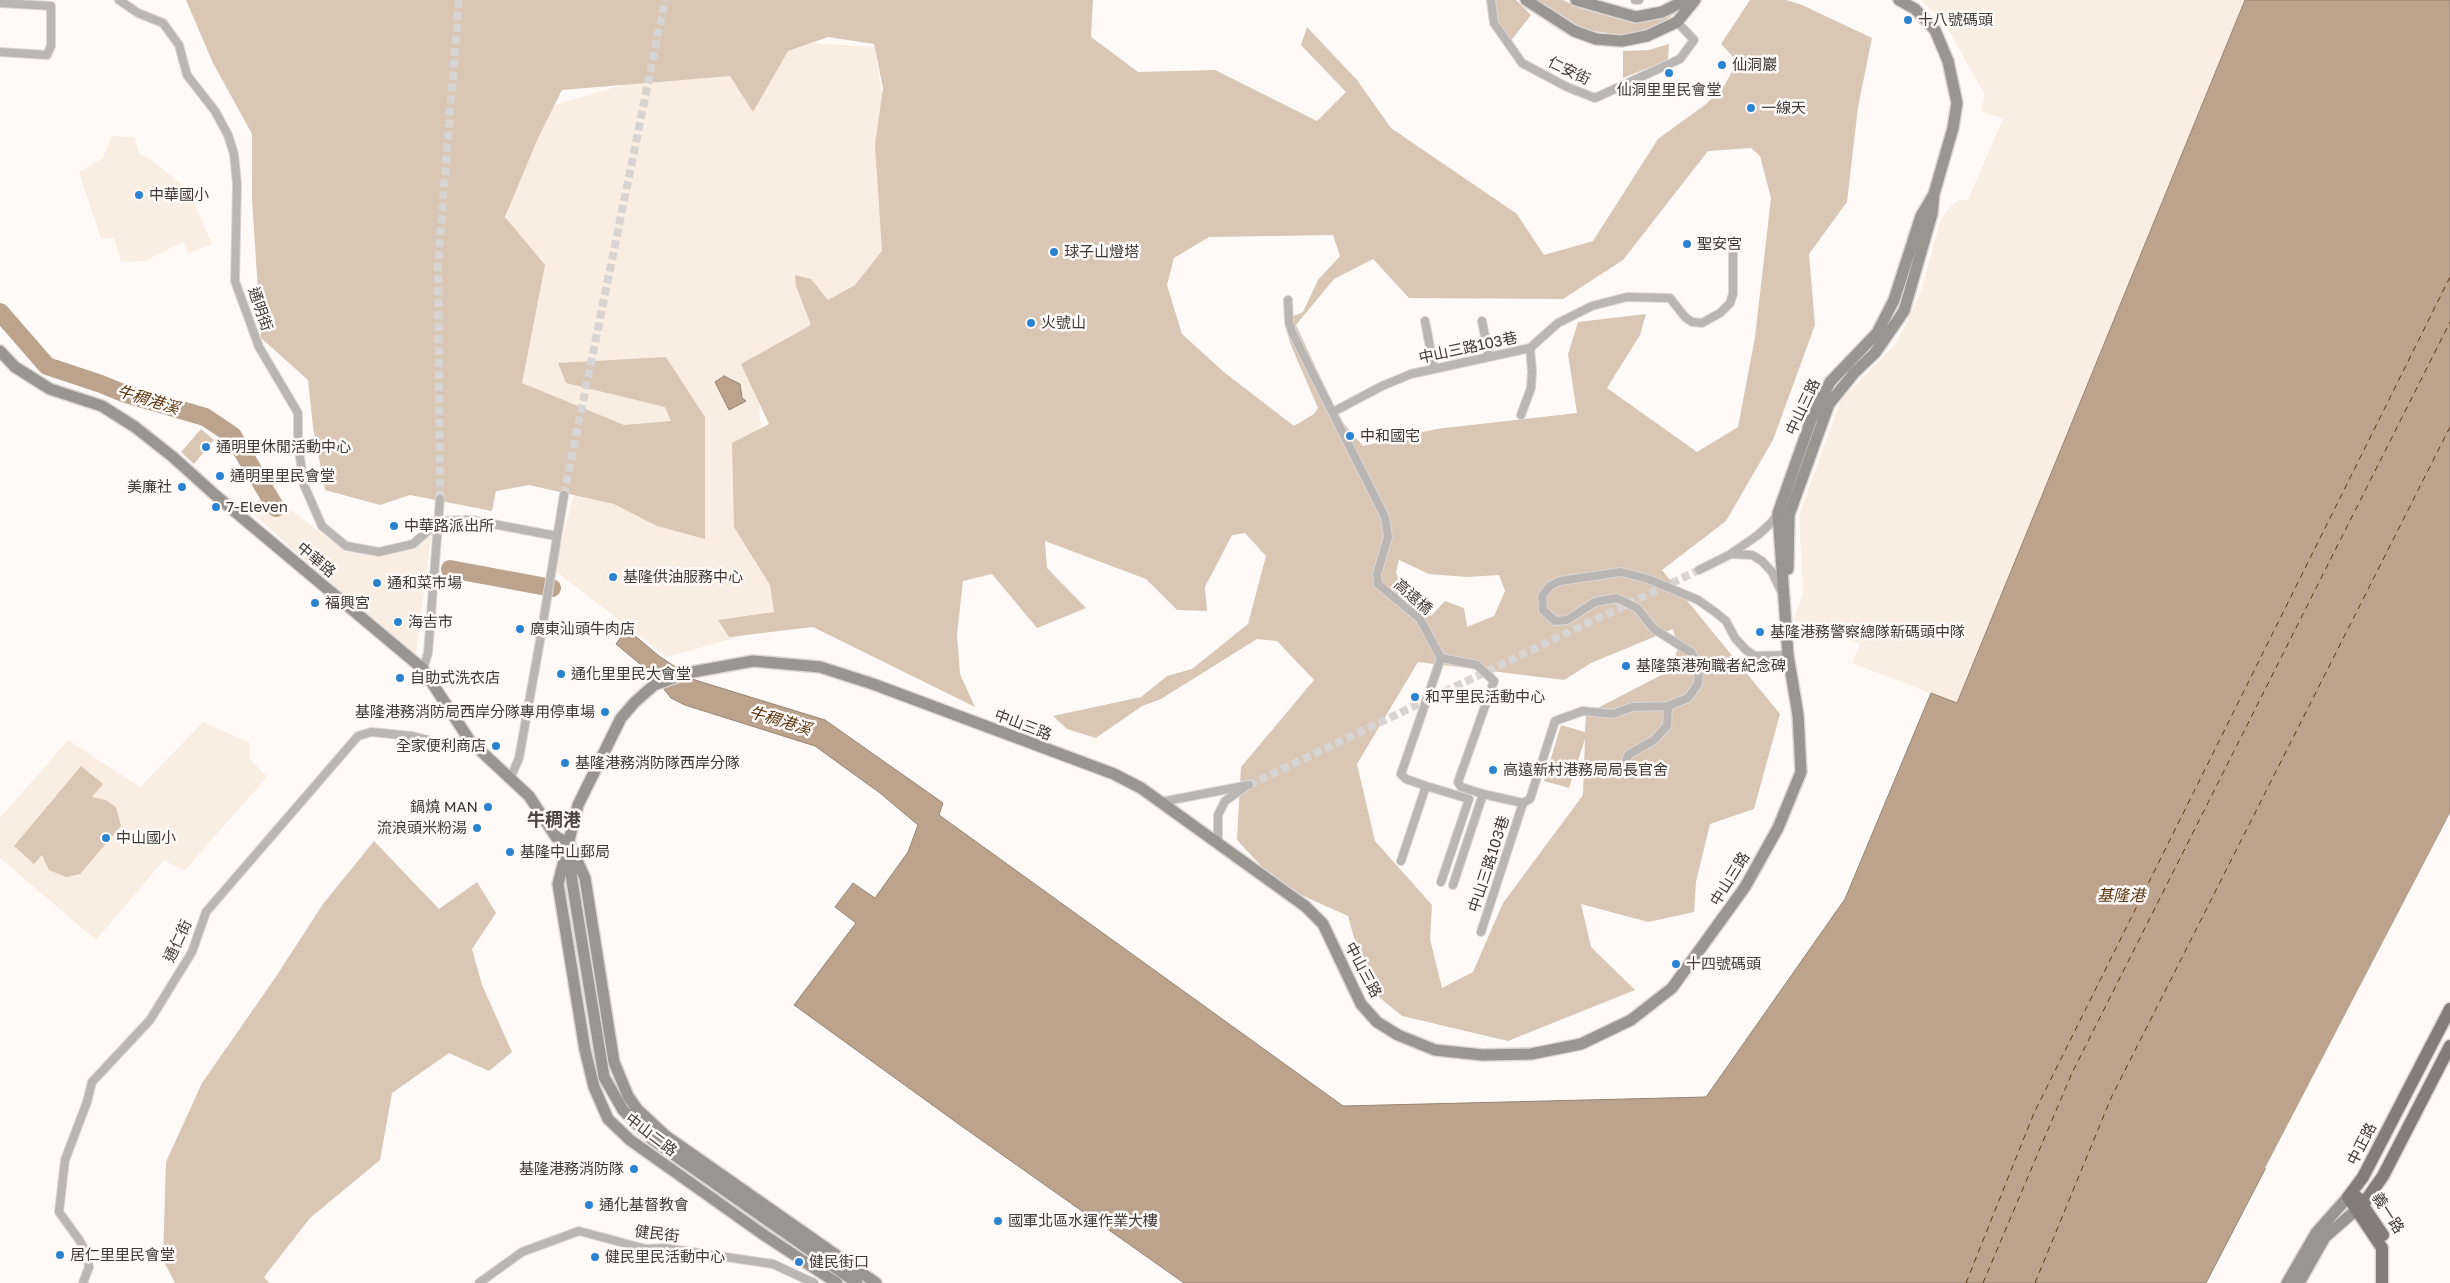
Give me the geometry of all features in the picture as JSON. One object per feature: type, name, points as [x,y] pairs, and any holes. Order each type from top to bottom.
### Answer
[{"type":"main road","name":"中正路","points":[[2351,1195],[2450,1008]]},
{"type":"main road","points":[[2360,1206],[2383,1176],[2450,1046]]},
{"type":"main road","name":"義一路","points":[[2351,1195],[2390,1247],[2390,1283]]},
{"type":"main road","name":"義一路","points":[[2360,1206],[2382,1248],[2382,1283]]},
{"type":"street","name":"通明街","points":[[119,0],[138,13],[163,23],[179,45],[187,75],[215,111],[228,135],[234,154],[237,184],[235,281],[259,347],[298,413],[298,444],[304,485],[322,526],[346,546],[379,552],[413,544],[439,521]]},
{"type":"street","name":"仁安街","points":[[1491,0],[1494,24],[1522,63],[1567,87],[1595,98],[1680,59],[1694,40],[1677,22]]},
{"type":"street","points":[[1526,0],[1574,31],[1596,39],[1622,41],[1647,36],[1677,22],[1695,0]]},
{"type":"street","points":[[1576,0],[1636,17],[1662,12],[1686,0]]},
{"type":"street","name":"中山三路","points":[[1784,598],[1788,564],[1790,515],[1797,491],[1830,404],[1836,394],[1881,346],[1904,312],[1932,214],[1934,194],[1953,128],[1957,103],[1948,61],[1935,30],[1915,9],[1899,0]]},
{"type":"street","points":[[0,3],[51,6],[51,46],[47,55],[0,52]]},
{"type":"street","name":"中山三路","points":[[654,686],[687,673],[753,661],[820,667],[873,684],[1114,774],[1141,788],[1305,906],[1323,924],[1361,1004],[1377,1022],[1398,1035],[1435,1050],[1483,1055],[1530,1054],[1580,1044],[1631,1020],[1672,988],[1745,887],[1778,828],[1801,772],[1798,715],[1788,655],[1778,513],[1811,420],[1830,382],[1877,333],[1894,300],[1921,216],[1934,194]]},
{"type":"street","name":"中山三路103巷","points":[[1333,412],[1382,386],[1411,374],[1530,348],[1558,323],[1592,306],[1627,297],[1670,298],[1685,317],[1692,322],[1702,323],[1720,313],[1730,303],[1733,294],[1733,239]]},
{"type":"street","points":[[1288,300],[1289,322],[1292,332],[1333,412]]},
{"type":"street","points":[[1425,321],[1434,368]]},
{"type":"street","points":[[1482,322],[1489,357]]},
{"type":"street","points":[[1521,415],[1531,388],[1530,348]]},
{"type":"street","name":"中華路","points":[[0,351],[15,366],[50,389],[102,406],[166,451],[214,494],[423,669],[470,741],[529,796],[556,837],[569,843]]},
{"type":"street","name":"高遠橋","points":[[1333,412],[1385,517],[1388,537],[1378,571],[1378,584],[1420,619],[1441,658]]},
{"type":"street","points":[[510,779],[518,758],[564,495]]},
{"type":"street","points":[[423,669],[428,652],[440,499]]},
{"type":"street","points":[[1699,570],[1729,554],[1766,529],[1778,513]]},
{"type":"street","points":[[439,521],[472,520],[556,536]]},
{"type":"street","points":[[1729,554],[1752,556],[1762,561],[1778,582],[1784,598]]},
{"type":"street","name":"中山三路103巷","points":[[1480,932],[1523,803],[1530,799],[1555,720],[1583,711],[1613,714],[1632,707],[1668,706],[1688,698],[1698,684],[1699,669],[1692,653],[1654,630],[1637,608],[1617,598],[1595,602],[1567,620],[1555,621],[1544,610],[1542,596],[1550,586],[1560,582],[1621,572],[1648,579],[1698,600],[1715,612],[1726,621],[1735,638],[1746,650],[1755,656],[1788,655]]},
{"type":"street","points":[[1441,658],[1401,774],[1406,779],[1469,799],[1441,882]]},
{"type":"street","name":"中山三路103巷","points":[[1441,658],[1477,665],[1494,681],[1458,782],[1461,787],[1523,803]]},
{"type":"street","name":"中山二路","points":[[654,686],[635,702],[621,718],[608,742],[578,805],[558,884],[585,1050],[594,1087],[608,1119],[646,1151],[764,1235],[857,1283]]},
{"type":"street","points":[[1623,772],[1628,755],[1654,740],[1667,726],[1668,706]]},
{"type":"street","name":"通仁街","points":[[83,1283],[89,1267],[87,1255],[80,1241],[59,1212],[65,1160],[87,1102],[92,1082],[150,1020],[192,952],[206,912],[358,736],[371,732],[412,736],[440,743],[470,741]]},
{"type":"street","points":[[1161,802],[1249,785],[1226,801],[1222,808],[1217,820],[1218,843]]},
{"type":"street","points":[[1401,861],[1426,786]]},
{"type":"street","name":"中山三路103巷","points":[[1453,885],[1483,794]]},
{"type":"street","name":"中山二路","points":[[569,843],[585,878],[614,1062],[628,1096],[637,1109],[666,1136],[838,1273]]},
{"type":"street","name":"中正路","points":[[2287,1283],[2316,1233],[2351,1195]]},
{"type":"street","points":[[2299,1283],[2325,1237],[2360,1206]]},
{"type":"street","name":"健民街","points":[[478,1283],[522,1252],[580,1231],[646,1249],[665,1248],[773,1264],[814,1283]]},
{"type":"street","points":[[818,1283],[838,1273],[876,1283]]},
{"type":"shaded area","points":[[186,0],[1093,0],[1091,37],[1138,72],[1215,70],[1317,121],[1346,92],[1301,45],[1307,27],[1357,80],[1391,128],[1517,214],[1544,255],[1593,241],[1658,139],[1706,104],[1724,86],[1735,66],[1734,58],[1721,44],[1750,0],[1786,0],[1802,5],[1872,38],[1858,107],[1847,202],[1809,254],[1815,325],[1773,440],[1726,521],[1662,570],[1780,714],[1754,809],[1710,824],[1696,882],[1694,912],[1648,922],[1581,904],[1591,947],[1635,990],[1508,1041],[1402,1016],[1368,988],[1348,916],[1279,885],[1237,840],[1241,767],[1314,680],[1277,641],[1257,639],[1161,699],[1142,706],[1096,738],[1067,729],[1053,716],[1141,697],[1167,676],[1192,669],[1248,624],[1266,556],[1245,533],[1232,535],[1205,587],[1207,611],[1177,610],[1146,579],[1045,541],[1047,568],[1086,608],[1037,628],[992,574],[963,581],[957,634],[960,674],[975,707],[813,627],[729,637],[718,620],[774,612],[770,585],[734,527],[732,443],[769,424],[741,364],[811,325],[796,286],[795,275],[811,279],[828,300],[855,285],[882,251],[875,145],[883,88],[874,44],[828,37],[788,51],[753,112],[730,76],[562,90],[538,138],[505,217],[545,265],[522,383],[624,425],[671,421],[665,407],[566,383],[558,363],[666,357],[705,417],[705,539],[657,526],[614,504],[529,485],[496,491],[492,511],[410,495],[380,505],[325,490],[313,427],[308,380],[261,338],[252,199],[252,134],[213,63]],"holes":[[[1751,148],[1760,156],[1771,198],[1755,337],[1738,427],[1697,452],[1607,388],[1640,335],[1646,314],[1578,322],[1568,354],[1577,413],[1436,429],[1363,446],[1340,419],[1296,325],[1334,279],[1373,259],[1409,298],[1563,299],[1623,260],[1708,151]],[[1333,235],[1340,256],[1318,280],[1303,312],[1284,320],[1290,343],[1318,408],[1314,414],[1294,426],[1225,373],[1182,334],[1167,285],[1174,258],[1209,237]],[[1399,560],[1429,574],[1467,577],[1499,575],[1505,591],[1494,616],[1467,627],[1464,608],[1445,601],[1431,616],[1402,592],[1396,572]],[[1673,629],[1678,647],[1671,670],[1586,714],[1585,732],[1561,725],[1544,781],[1569,788],[1585,739],[1583,795],[1503,903],[1473,972],[1442,988],[1430,939],[1432,905],[1375,841],[1357,764],[1418,662],[1564,680],[1591,663]]]},
{"type":"shaded area","points":[[1492,0],[1516,0],[1531,15],[1510,42],[1496,22]]},
{"type":"shaded area","points":[[1534,0],[1563,0],[1579,8],[1622,20],[1638,22],[1681,8],[1654,30],[1624,35],[1584,30]]},
{"type":"shaded area","points":[[1921,0],[2245,0],[1957,703],[1852,663],[1860,644],[1793,620],[1803,595],[1799,515],[1841,400],[1897,342],[1921,291],[1941,219],[1952,205],[1960,200],[1968,200],[2003,119],[1981,111],[1985,95],[1944,22]]},
{"type":"shaded area","points":[[775,41],[874,47],[911,255],[756,368],[777,626],[667,657],[554,570],[572,502],[591,455],[478,402],[523,114]]},
{"type":"shaded area","points":[[1669,44],[1668,60],[1623,78],[1623,51],[1649,50]]},
{"type":"shaded area","name":"中華國小","points":[[112,136],[134,137],[139,153],[153,161],[188,190],[212,244],[189,253],[183,242],[145,261],[121,262],[114,238],[101,239],[79,172],[103,158]]},
{"type":"shaded area","points":[[201,429],[214,440],[194,464],[181,452]]},
{"type":"shaded area","name":"通和菜市場","points":[[266,491],[346,552],[379,557],[416,547],[432,531],[415,660],[249,510]]},
{"type":"shaded area","name":"中山國小","points":[[203,722],[250,743],[250,759],[267,777],[184,871],[164,860],[96,940],[0,858],[0,818],[68,740],[140,787]]},
{"type":"shaded area","points":[[81,766],[103,784],[92,797],[106,800],[116,807],[121,826],[80,874],[66,877],[49,870],[42,855],[34,864],[14,846]]},
{"type":"shaded area","points":[[374,841],[439,909],[477,882],[496,913],[472,949],[482,985],[512,1052],[489,1071],[449,1053],[392,1093],[380,1160],[310,1218],[264,1277],[269,1283],[175,1283],[163,1260],[166,1162],[202,1083],[275,978],[323,904]]},
{"type":"water","name":"基隆港","points":[[2245,0],[2450,0],[2450,813],[2206,1283],[1184,1283],[794,1005],[856,923],[835,907],[853,883],[875,898],[908,852],[918,825],[880,793],[815,746],[685,705],[671,698],[652,674],[616,644],[627,629],[659,656],[695,680],[825,720],[943,803],[939,815],[1343,1106],[1706,1097],[1845,899],[1931,693],[1957,703]]},
{"type":"water","points":[[724,376],[740,384],[742,398],[746,401],[729,410],[715,382]]},
{"type":"pier","points":[[2450,813],[2450,819],[2267,1169],[2265,1168]]},
{"type":"waterway","name":"牛稠港溪","points":[[0,312],[47,366],[123,393],[205,417],[233,436],[276,508]]},
{"type":"waterway","name":"牛稠港溪","points":[[450,569],[552,588]]},
{"type":"ferry route","points":[[1966,1283],[2034,1113],[2450,277]]},
{"type":"ferry route","points":[[1983,1283],[2072,1073],[2450,322]]},
{"type":"ferry route","points":[[2035,1283],[2111,1098],[2450,427]]},
{"type":"tunnel","points":[[440,499],[438,263],[459,0]]},
{"type":"tunnel","points":[[564,495],[665,0]]},
{"type":"tunnel","points":[[1249,785],[1699,570]]},
{"type":"place","name":"十八號碼頭","points":[[1908,20]]},
{"type":"place","name":"仙洞巖","points":[[1722,65]]},
{"type":"place","name":"仙洞里里民會堂","points":[[1669,73]]},
{"type":"place","name":"一線天","points":[[1751,108]]},
{"type":"place","name":"中華國小","points":[[139,195]]},
{"type":"place","name":"聖安宮","points":[[1687,244]]},
{"type":"place","name":"球子山燈塔","points":[[1054,252]]},
{"type":"place","name":"火號山","points":[[1031,323]]},
{"type":"place","name":"中和國宅","points":[[1350,436]]},
{"type":"place","name":"通明里休閒活動中心","points":[[206,447]]},
{"type":"place","name":"通明里里民會堂","points":[[220,476]]},
{"type":"place","name":"美廉社","points":[[182,487]]},
{"type":"place","name":"7-Eleven","points":[[216,507]]},
{"type":"place","name":"中華路派出所","points":[[394,526]]},
{"type":"place","name":"基隆供油服務中心","points":[[613,577]]},
{"type":"place","name":"通和菜市場","points":[[377,583]]},
{"type":"place","name":"福興宮","points":[[315,603]]},
{"type":"place","name":"海吉市","points":[[398,622]]},
{"type":"place","name":"廣東汕頭牛肉店","points":[[520,629]]},
{"type":"place","name":"基隆港務警察總隊新碼頭中隊","points":[[1760,632]]},
{"type":"place","name":"基隆築港殉職者紀念碑","points":[[1626,666]]},
{"type":"place","name":"通化里里民大會堂","points":[[561,674]]},
{"type":"place","name":"自助式洗衣店","points":[[400,678]]},
{"type":"place","name":"和平里民活動中心","points":[[1415,697]]},
{"type":"place","name":"基隆港務消防局西岸分隊專用停車場","points":[[605,712]]},
{"type":"place","name":"全家便利商店","points":[[496,746]]},
{"type":"place","name":"基隆港務消防隊西岸分隊","points":[[565,763]]},
{"type":"place","name":"高遠新村港務局局長官舍","points":[[1493,770]]},
{"type":"place","name":"鍋燒 MAN","points":[[488,807]]},
{"type":"place","name":"流浪頭米粉湯","points":[[477,828]]},
{"type":"place","name":"中山國小","points":[[106,838]]},
{"type":"place","name":"基隆中山郵局","points":[[510,852]]},
{"type":"place","name":"十四號碼頭","points":[[1676,964]]},
{"type":"place","name":"基隆港務消防隊","points":[[634,1169]]},
{"type":"place","name":"通化基督教會","points":[[589,1205]]},
{"type":"place","name":"國軍北區水運作業大樓","points":[[998,1221]]},
{"type":"place","name":"居仁里里民會堂","points":[[60,1255]]},
{"type":"place","name":"健民里民活動中心","points":[[595,1257]]},
{"type":"place","name":"健民街口","points":[[799,1262]]},
{"type":"district","name":"牛稠港","points":[[554,820]]}]
